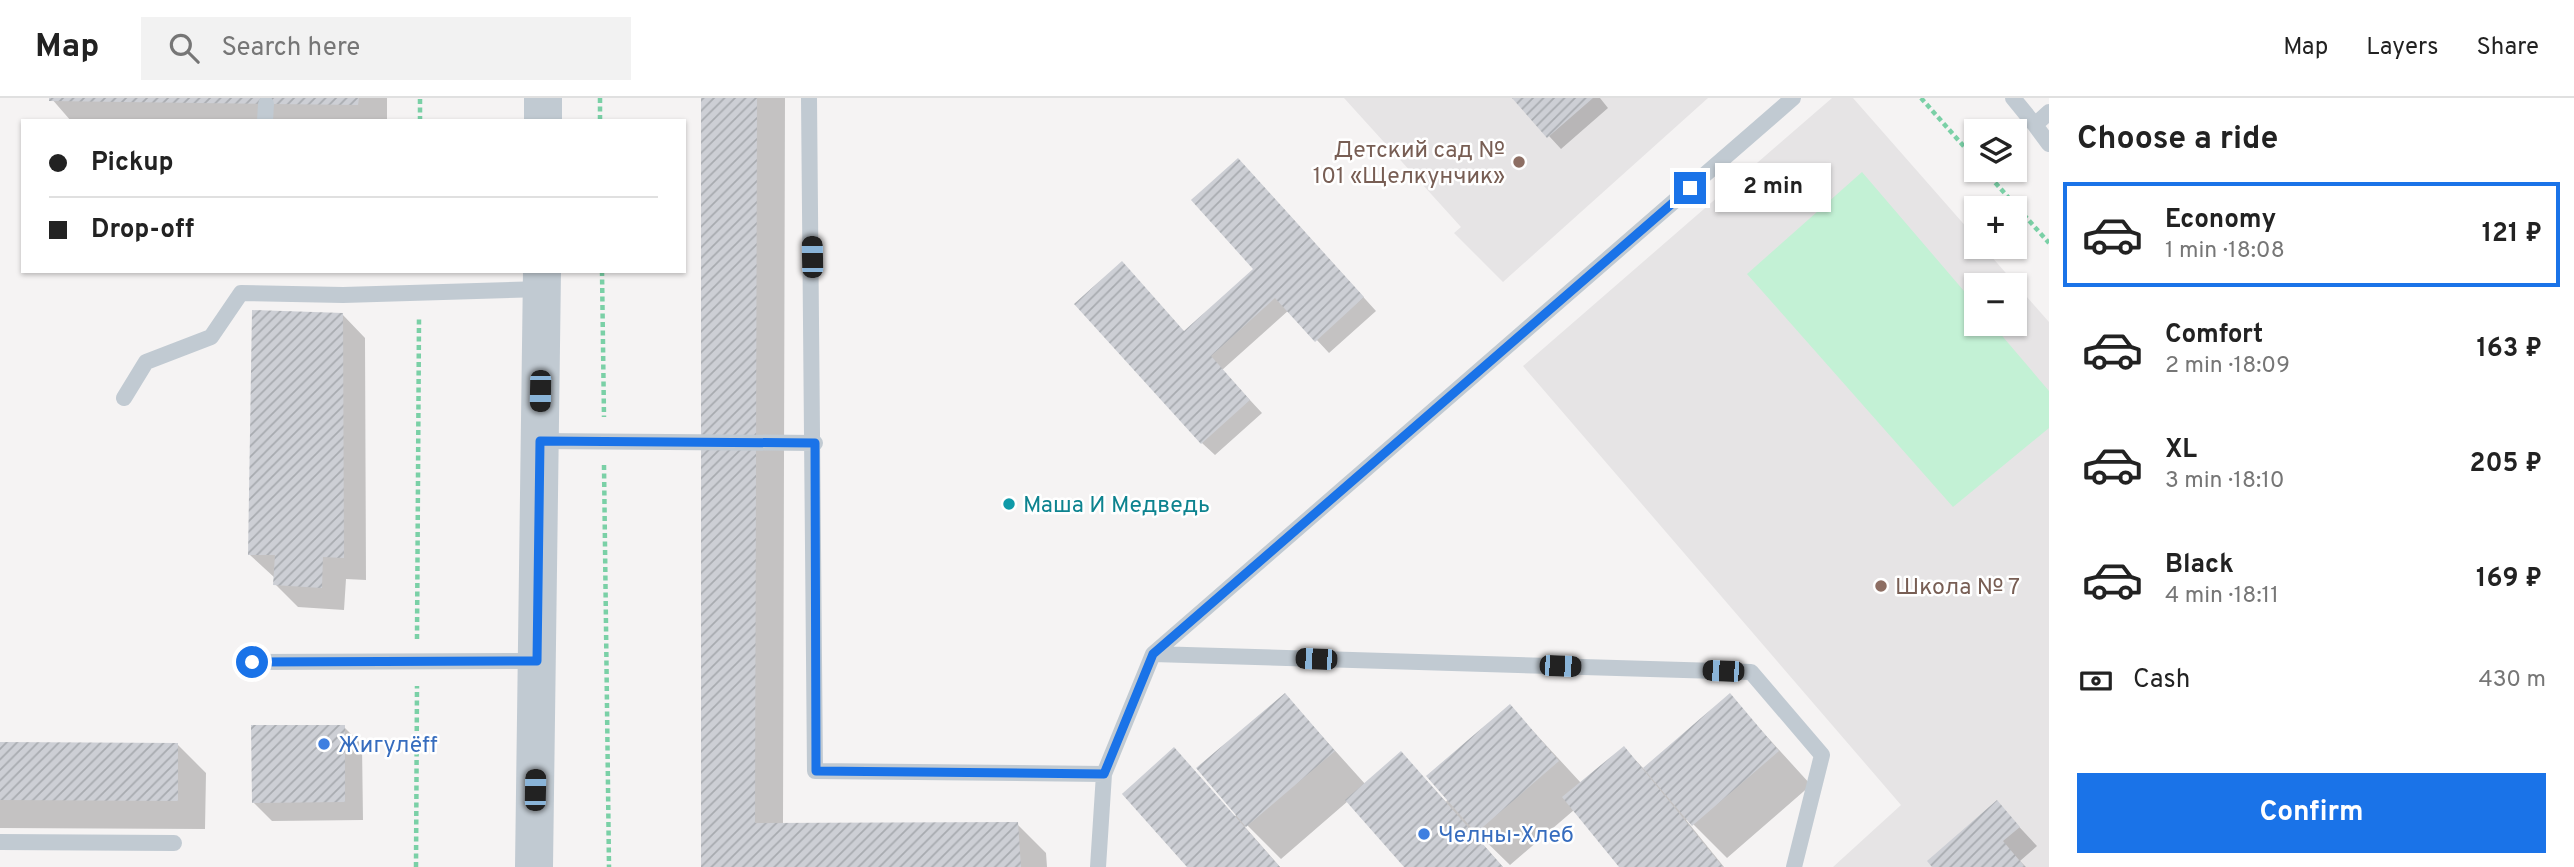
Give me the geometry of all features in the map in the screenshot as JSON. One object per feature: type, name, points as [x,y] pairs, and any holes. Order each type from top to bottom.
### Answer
[{"type":"street","points":[[543,98],[543,119]]},
{"type":"street","points":[[534,867],[542,280]]},
{"type":"lane","points":[[809,98],[815,443],[816,771],[1104,774]]},
{"type":"lane","points":[[1098,867],[1104,774],[1153,654],[1793,98]]},
{"type":"lane","points":[[2013,98],[2049,144]]},
{"type":"lane","points":[[265,119],[266,104]]},
{"type":"lane","points":[[2035,124],[2049,112]]},
{"type":"lane","points":[[124,398],[146,362],[211,337],[241,293],[344,295],[542,280]]},
{"type":"lane","points":[[540,441],[815,443]]},
{"type":"lane","points":[[1153,654],[1751,672],[1822,755],[1794,867]]},
{"type":"lane","points":[[252,662],[537,661]]},
{"type":"lane","points":[[0,842],[174,843]]},
{"type":"path","points":[[420,98],[420,119]]},
{"type":"path","points":[[600,98],[600,119]]},
{"type":"path","points":[[1921,98],[1964,146]]},
{"type":"path","points":[[1995,182],[2049,243]]},
{"type":"path","points":[[602,273],[609,867]]},
{"type":"path","points":[[416,867],[419,291]]},
{"type":"shaded area","name":"Детский сад № 101 «Щелкунчик»","points":[[1344,98],[1708,98],[1503,282],[1454,233],[1461,227]]},
{"type":"shaded area","name":"Школа № 7","points":[[1832,98],[1853,98],[1964,224],[1964,259],[1994,259],[2006,273],[1964,273],[1964,336],[2027,336],[2027,297],[2049,322],[2049,867],[1833,867],[1901,805],[1523,366]]},
{"type":"green space","points":[[1862,172],[1964,291],[1964,336],[2002,336],[2049,391],[2049,428],[1953,507],[1747,274]]},
{"type":"building","points":[[49,98],[359,98],[358,105],[49,101]]},
{"type":"building","points":[[701,98],[757,98],[755,823],[1018,822],[1021,867],[701,867]]},
{"type":"building","points":[[1512,98],[1593,98],[1547,138]]},
{"type":"building","points":[[1238,158],[1364,297],[1315,342],[1275,298],[1211,356],[1250,400],[1201,444],[1074,304],[1122,261],[1184,331],[1253,269],[1191,200]]},
{"type":"building","points":[[252,310],[343,313],[344,558],[323,557],[322,588],[273,585],[275,555],[248,555]]},
{"type":"building","points":[[1285,693],[1335,751],[1246,827],[1196,768]]},
{"type":"building","points":[[1730,693],[1779,751],[1692,826],[1643,768]]},
{"type":"building","points":[[1510,704],[1559,761],[1476,833],[1426,776]]},
{"type":"building","points":[[251,725],[345,725],[345,802],[252,803]]},
{"type":"building","points":[[0,742],[178,743],[178,801],[0,800]]},
{"type":"building","points":[[1624,746],[1723,867],[1619,867],[1562,797]]},
{"type":"building","points":[[1174,747],[1280,867],[1187,867],[1122,794]]},
{"type":"building","name":"Челны-Хлеб","points":[[1401,751],[1503,867],[1404,867],[1345,800]]},
{"type":"building","points":[[1997,800],[2020,827],[2003,841],[2025,867],[1932,867],[1927,861]]},
{"type":"place","name":"Детский сад № 101 «Щелкунчик»","points":[[1519,162]]},
{"type":"place","name":"Маша И Медведь","points":[[1009,504]]},
{"type":"place","name":"Школа № 7","points":[[1881,586]]},
{"type":"place","name":"Жигулёff","points":[[324,744]]},
{"type":"place","name":"Челны-Хлеб","points":[[1424,834]]},
{"type":"route","points":[[252,662],[537,661],[540,441],[815,443],[816,771],[1104,774],[1153,654],[1690,188]]}]
